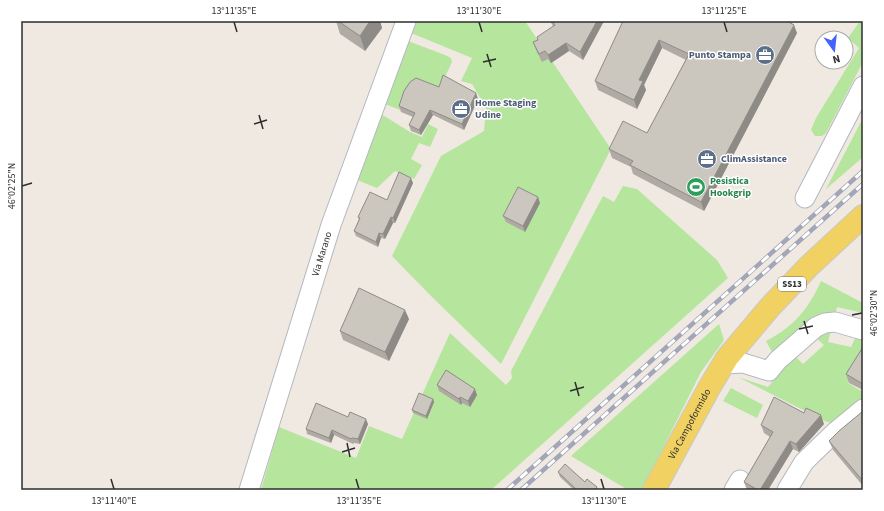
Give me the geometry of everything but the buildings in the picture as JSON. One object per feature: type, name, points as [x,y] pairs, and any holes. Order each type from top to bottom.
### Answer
[{"type":"main road","name":"SS13","points":[[725,361],[770,307],[809,266],[861,219]]},
{"type":"main road","name":"Via Campoformido","points":[[654,490],[725,361]]},
{"type":"street","name":"Via Marano","points":[[249,490],[331,225],[406,21]]},
{"type":"street","points":[[805,198],[863,86]]},
{"type":"street","points":[[725,361],[743,363],[768,371],[778,360],[816,327],[825,323],[835,322],[863,330]]},
{"type":"street","points":[[787,490],[804,462],[835,432],[863,409]]},
{"type":"green space","points":[[416,21],[525,21],[611,149],[501,364],[392,256],[441,156],[484,131],[486,108],[472,84],[461,81],[472,58],[411,33]]},
{"type":"green space","points":[[860,21],[863,21],[863,62],[826,133],[822,136],[815,136],[811,130],[816,118],[845,70],[854,70],[854,56],[859,48],[854,43],[854,30]]},
{"type":"green space","points":[[408,41],[445,55],[451,58],[452,62],[438,92],[404,96],[400,110],[385,104]]},
{"type":"green space","points":[[381,114],[410,132],[422,137],[428,124],[438,129],[430,147],[419,143],[411,159],[422,165],[414,179],[395,171],[377,188],[357,180]]},
{"type":"green space","points":[[863,118],[863,157],[826,189]]},
{"type":"green space","points":[[623,186],[637,189],[717,260],[728,278],[491,490],[261,490],[279,427],[356,458],[369,426],[402,439],[450,333],[506,385],[512,378],[511,371],[603,196],[614,202]]},
{"type":"green space","points":[[821,281],[863,303],[863,313],[837,307],[835,317],[773,354],[766,341],[784,330],[799,317],[811,300]]},
{"type":"green space","points":[[719,324],[724,340],[701,372],[642,490],[628,490],[571,456]]},
{"type":"green space","points":[[831,330],[828,342],[851,347],[856,336],[863,338],[863,358],[848,383],[863,392],[863,399],[834,423],[827,422],[738,377],[768,387],[794,355],[803,364],[824,345],[815,337]]},
{"type":"green space","points":[[731,388],[763,405],[757,418],[723,401]]},
{"type":"railway","points":[[507,490],[863,171]]},
{"type":"railway","points":[[521,490],[863,184]]},
{"type":"place","name":"Punto Stampa","points":[[765,55]]},
{"type":"place","name":"Home Staging Udine","points":[[461,109]]},
{"type":"place","name":"ClimAssistance","points":[[707,159]]},
{"type":"place","name":"Pesistica Hookgrip","points":[[696,187]]}]
